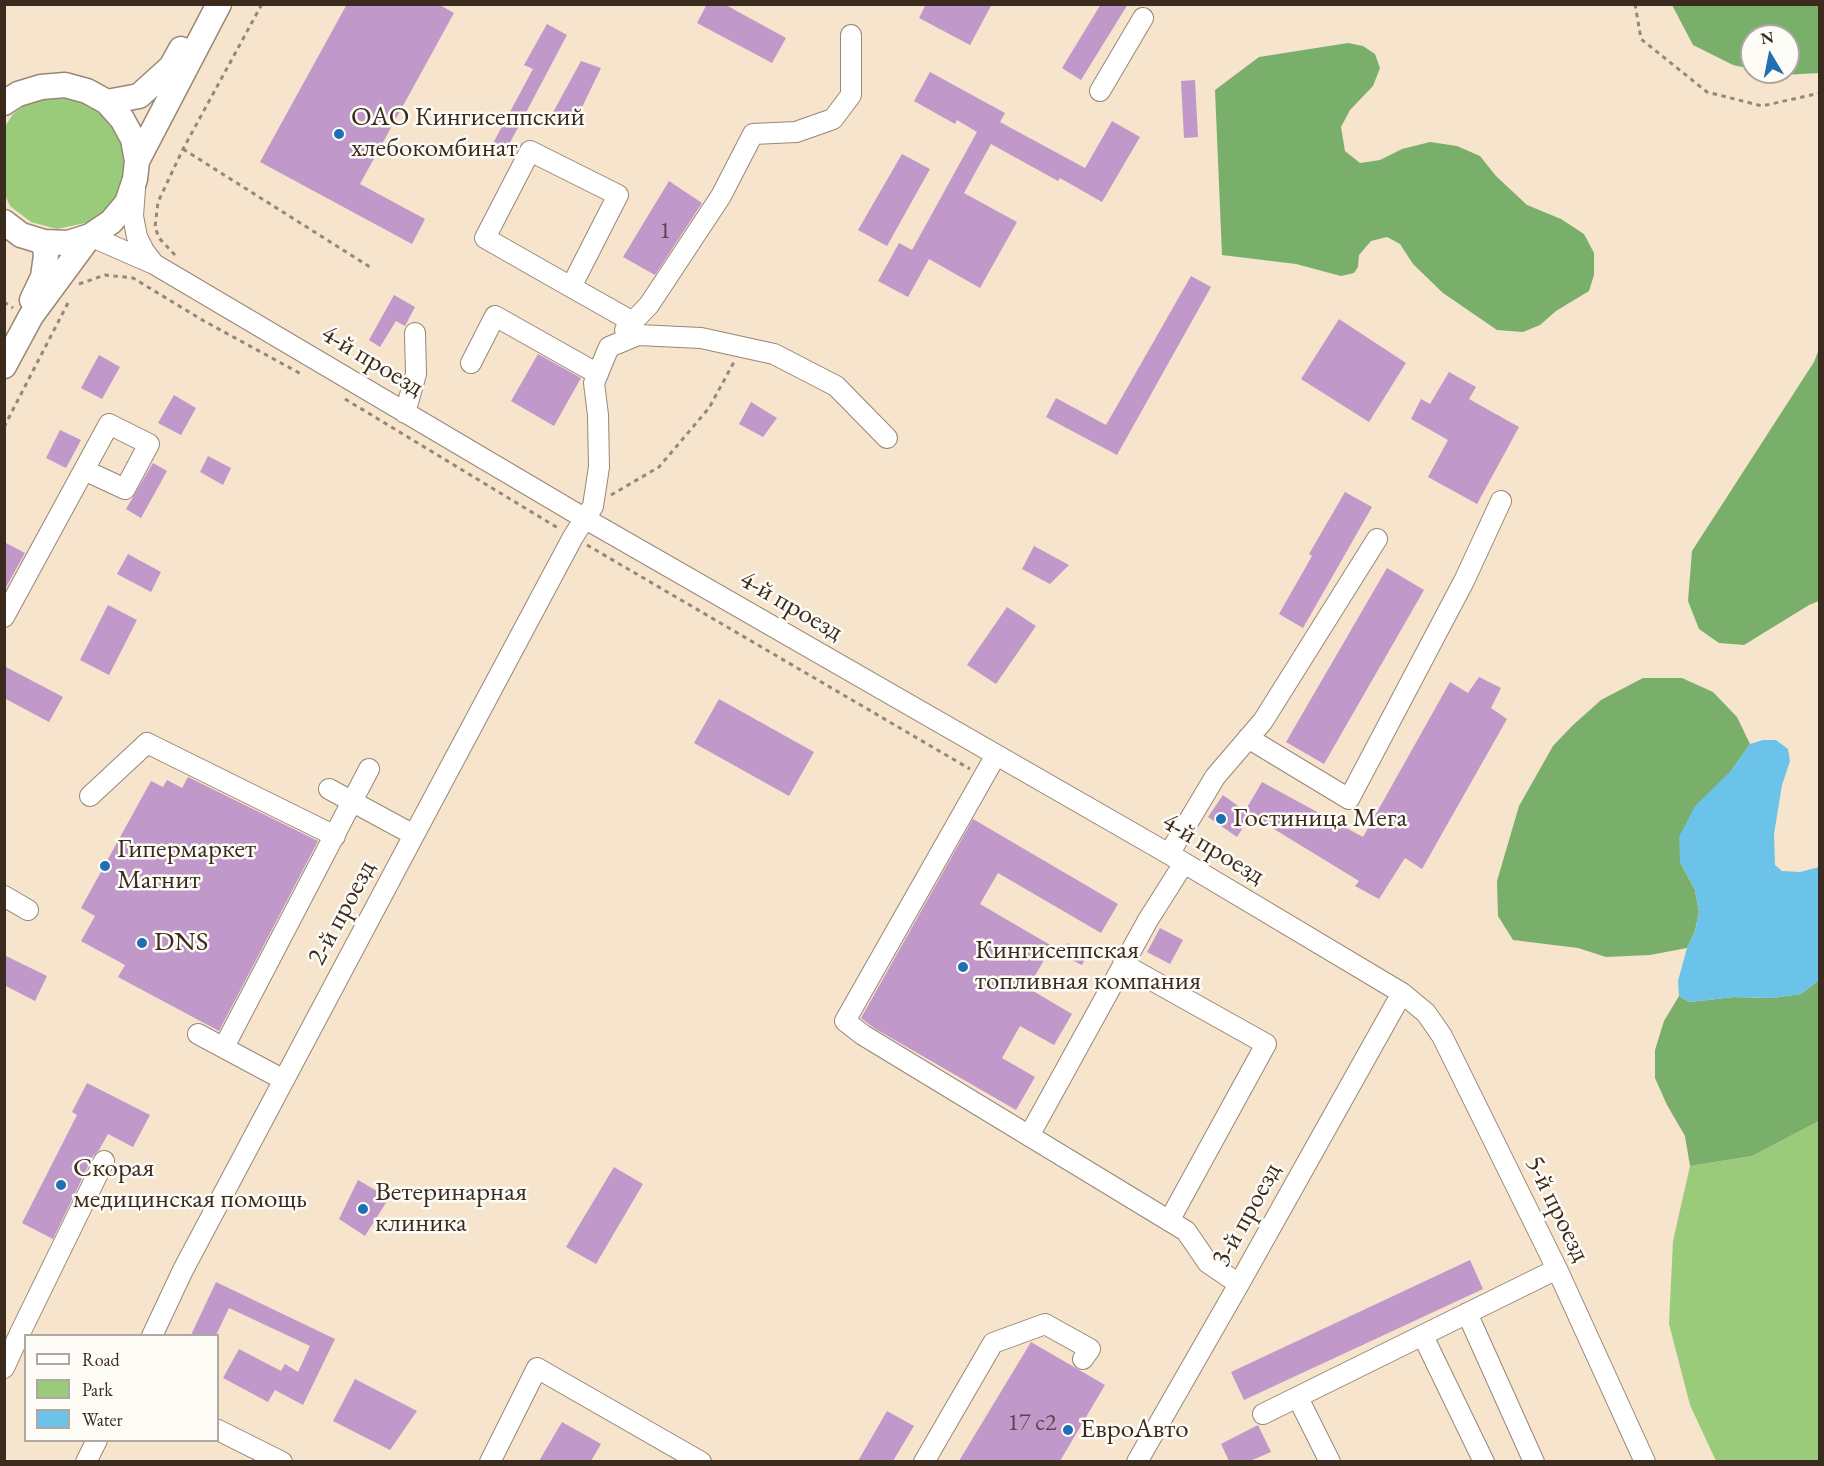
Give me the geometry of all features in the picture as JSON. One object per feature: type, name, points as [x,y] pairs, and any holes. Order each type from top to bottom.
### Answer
[{"type":"main road","points":[[107,102],[139,96],[171,67],[204,4]]},
{"type":"main road","points":[[4,222],[21,234],[44,242],[68,243],[90,236],[111,222],[127,203],[136,170],[219,4]]},
{"type":"main road","points":[[9,98],[42,87],[65,85],[87,91],[107,102],[122,119],[133,139],[136,170]]},
{"type":"main road","points":[[4,366],[31,316],[90,236]]},
{"type":"main road","points":[[4,354],[43,277],[46,255],[44,242]]},
{"type":"street","points":[[1100,91],[1143,18]]},
{"type":"street","points":[[609,347],[649,305],[721,196],[753,134],[796,132],[833,119],[851,95],[851,35]]},
{"type":"street","points":[[571,287],[618,195],[530,151],[485,238],[571,287],[633,322]]},
{"type":"street","name":"4-й проезд","points":[[136,170],[133,216],[137,237],[154,264]]},
{"type":"street","name":"4-й проезд","points":[[90,236],[154,264],[405,413],[588,512],[1402,993]]},
{"type":"street","points":[[471,363],[495,316],[598,374]]},
{"type":"street","points":[[405,413],[416,374],[415,333]]},
{"type":"street","points":[[609,347],[638,335],[701,338],[774,354],[836,386],[887,438]]},
{"type":"street","name":"2-й проезд","points":[[152,1334],[183,1270],[588,512],[599,466],[598,414],[594,383],[609,347]]},
{"type":"street","points":[[4,617],[84,470]]},
{"type":"street","points":[[1248,738],[1349,799],[1464,581],[1501,501]]},
{"type":"street","points":[[1029,1136],[1148,920],[1215,777],[1263,721],[1377,539]]},
{"type":"street","points":[[90,796],[147,743],[335,836]]},
{"type":"street","points":[[996,755],[844,1021],[862,1035],[1186,1231],[1208,1263],[1239,1284]]},
{"type":"street","points":[[224,1047],[369,769]]},
{"type":"street","points":[[329,789],[414,835]]},
{"type":"street","points":[[4,896],[28,910]]},
{"type":"street","points":[[1123,964],[1266,1044],[1169,1221]]},
{"type":"street","name":"5-й проезд","points":[[1402,993],[1426,1013],[1442,1036],[1557,1269],[1645,1461]]},
{"type":"street","name":"3-й проезд","points":[[1137,1461],[1402,993]]},
{"type":"street","points":[[198,1034],[284,1080]]},
{"type":"street","points":[[4,1368],[18,1330],[104,1161]]},
{"type":"street","points":[[1263,1414],[1557,1269]]},
{"type":"street","points":[[1467,1313],[1534,1461]]},
{"type":"street","points":[[924,1461],[993,1343],[1045,1324],[1090,1349],[1083,1359]]},
{"type":"street","points":[[1423,1336],[1484,1461]]},
{"type":"street","points":[[490,1461],[537,1368],[701,1461]]},
{"type":"street","points":[[1298,1398],[1330,1461]]},
{"type":"street","points":[[219,1430],[282,1461]]},
{"type":"street","points":[[86,1461],[96,1442]]},
{"type":"path","points":[[181,260],[159,238],[155,227],[158,202],[183,149],[262,4]]},
{"type":"path","points":[[1635,4],[1641,39],[1707,92],[1762,105],[1820,93]]},
{"type":"path","points":[[183,149],[370,267]]},
{"type":"path","points":[[79,284],[105,275],[134,278],[157,291]]},
{"type":"path","points":[[4,427],[73,293]]},
{"type":"path","points":[[588,512],[659,467],[710,408],[741,347]]},
{"type":"green space","points":[[1672,5],[1819,5],[1819,73],[1800,74],[1800,24],[1740,24],[1740,66],[1693,45]]},
{"type":"green space","points":[[1348,43],[1363,46],[1375,54],[1380,68],[1373,86],[1350,110],[1341,127],[1345,151],[1360,163],[1380,160],[1402,149],[1430,142],[1457,146],[1480,156],[1496,176],[1527,205],[1561,219],[1584,234],[1594,253],[1594,275],[1589,291],[1556,311],[1540,325],[1523,332],[1497,330],[1443,293],[1413,264],[1400,244],[1387,237],[1371,241],[1359,255],[1358,267],[1354,273],[1341,276],[1296,264],[1222,255],[1215,90],[1259,57]]},
{"type":"green space","points":[[56,95],[80,97],[99,107],[117,129],[127,155],[125,179],[111,206],[90,222],[57,229],[31,222],[10,206],[5,195],[4,128],[13,114],[31,101]]},
{"type":"green space","points":[[1819,349],[1819,601],[1744,645],[1719,643],[1699,629],[1688,601],[1692,551],[1814,362]]},
{"type":"green space","points":[[1643,678],[1682,678],[1713,692],[1737,717],[1750,744],[1731,771],[1680,862],[1695,890],[1699,912],[1695,931],[1687,948],[1650,955],[1606,957],[1578,948],[1513,940],[1498,916],[1497,881],[1519,806],[1553,746],[1572,726],[1601,700]]},
{"type":"green space","points":[[1819,980],[1819,1121],[1752,1156],[1690,1166],[1685,1136],[1655,1078],[1655,1050],[1664,1021],[1679,996],[1690,1002],[1733,997],[1772,998],[1801,994]]},
{"type":"green space","points":[[1819,1121],[1819,1461],[1716,1461],[1690,1405],[1669,1324],[1673,1241],[1690,1166],[1752,1156]]},
{"type":"water","points":[[1763,740],[1776,740],[1788,749],[1790,761],[1782,785],[1774,834],[1775,865],[1782,871],[1800,872],[1819,867],[1819,980],[1801,994],[1772,998],[1733,997],[1690,1002],[1679,996],[1678,981],[1699,912],[1695,890],[1680,862],[1679,837],[1695,806],[1731,771],[1750,744]]},
{"type":"building","points":[[347,4],[438,4],[454,13],[360,184],[425,219],[412,244],[260,162]]},
{"type":"building","points":[[707,4],[724,4],[786,38],[772,63],[697,23]]},
{"type":"building","points":[[926,4],[992,4],[970,45],[919,18]]},
{"type":"building","points":[[1101,4],[1128,4],[1081,80],[1062,68]]},
{"type":"building","points":[[547,24],[567,35],[504,154],[491,147],[533,69],[524,65]]},
{"type":"building","points":[[581,61],[601,68],[572,128],[551,116]]},
{"type":"building","points":[[930,72],[1005,113],[1000,122],[1085,168],[1112,121],[1140,137],[1102,202],[1060,178],[1058,181],[991,144],[964,193],[1017,222],[980,288],[929,259],[908,297],[878,281],[899,243],[912,250],[977,132],[957,120],[955,124],[914,101]]},
{"type":"building","points":[[1195,80],[1198,137],[1184,138],[1181,81]]},
{"type":"building","points":[[902,154],[930,169],[887,246],[858,230]]},
{"type":"building","points":[[669,181],[702,203],[655,275],[623,257]]},
{"type":"building","points":[[1191,276],[1211,287],[1117,455],[1046,417],[1056,398],[1106,425]]},
{"type":"building","points":[[394,295],[415,307],[405,326],[396,321],[380,347],[369,340]]},
{"type":"building","points":[[1339,319],[1406,363],[1369,422],[1301,379]]},
{"type":"building","points":[[538,354],[581,378],[554,426],[511,401]]},
{"type":"building","points":[[99,355],[120,367],[102,399],[81,388]]},
{"type":"building","points":[[1449,372],[1476,387],[1469,399],[1519,427],[1477,504],[1428,477],[1448,440],[1411,419],[1421,399],[1430,404]]},
{"type":"building","points":[[174,395],[196,408],[181,435],[158,423]]},
{"type":"building","points":[[751,402],[777,418],[763,437],[739,424]]},
{"type":"building","points":[[60,430],[81,440],[66,468],[46,458]]},
{"type":"building","points":[[208,456],[231,468],[223,485],[200,472]]},
{"type":"building","points":[[153,463],[167,471],[141,518],[126,509]]},
{"type":"building","points":[[1345,492],[1372,507],[1303,628],[1279,614],[1312,556],[1309,554]]},
{"type":"building","points":[[4,542],[25,553],[4,591]]},
{"type":"building","points":[[1034,546],[1069,565],[1050,584],[1022,569]]},
{"type":"building","points":[[128,554],[161,572],[151,592],[117,574]]},
{"type":"building","points":[[1387,568],[1424,590],[1324,764],[1286,742]]},
{"type":"building","points":[[108,605],[137,620],[109,675],[80,660]]},
{"type":"building","points":[[1007,607],[1036,626],[996,684],[967,665]]},
{"type":"building","points":[[4,666],[63,697],[49,722],[4,698]]},
{"type":"building","points":[[1479,677],[1501,688],[1491,708],[1507,719],[1422,869],[1405,858],[1379,899],[1355,886],[1359,881],[1251,815],[1237,837],[1208,817],[1223,795],[1245,811],[1262,782],[1363,837],[1450,682],[1468,693]]},
{"type":"building","points":[[719,699],[814,752],[789,796],[694,743]]},
{"type":"building","points":[[188,777],[318,841],[219,1031],[118,977],[125,965],[81,941],[95,916],[81,908],[151,781],[163,787],[167,780],[182,788]]},
{"type":"building","name":"Кингисеппская топливная компания","points":[[973,819],[1118,904],[1101,933],[998,873],[980,904],[1052,946],[1028,988],[1072,1014],[1054,1045],[1020,1026],[1002,1058],[1035,1077],[1016,1110],[874,1028],[861,1018]]},
{"type":"building","points":[[1160,928],[1183,940],[1170,964],[1147,952]]},
{"type":"building","points":[[1067,943],[1088,953],[1082,965],[1061,955]]},
{"type":"building","points":[[4,955],[47,976],[35,1001],[4,985]]},
{"type":"building","name":"Скорая медицинская помощь","points":[[87,1083],[150,1115],[133,1147],[108,1134],[93,1156],[53,1239],[22,1223],[77,1115],[72,1112]]},
{"type":"building","points":[[614,1167],[643,1184],[596,1264],[566,1247]]},
{"type":"building","name":"Ветеринарная клиника","points":[[358,1180],[389,1198],[365,1236],[339,1219]]},
{"type":"building","points":[[1470,1260],[1483,1289],[1244,1400],[1231,1372]]},
{"type":"building","points":[[216,1282],[335,1339],[303,1405],[275,1390],[268,1402],[223,1378],[239,1349],[281,1371],[285,1364],[298,1372],[310,1346],[229,1308],[216,1334],[191,1334]]},
{"type":"building","points":[[1031,1342],[1105,1385],[1060,1461],[959,1461]]},
{"type":"building","points":[[355,1379],[417,1411],[390,1450],[333,1421]]},
{"type":"building","points":[[887,1411],[914,1426],[893,1461],[858,1461]]},
{"type":"building","points":[[562,1422],[601,1444],[591,1461],[539,1461]]},
{"type":"building","points":[[1258,1425],[1271,1452],[1250,1461],[1229,1461],[1221,1444]]},
{"type":"place","name":"ОАО Кингисеппский хлебокомбинат","points":[[339,134]]},
{"type":"place","name":"Гостиница Мега","points":[[1221,819]]},
{"type":"place","name":"Гипермаркет Магнит","points":[[105,866]]},
{"type":"place","name":"DNS","points":[[142,943]]},
{"type":"place","name":"Кингисеппская топливная компания","points":[[963,967]]},
{"type":"place","name":"Скорая медицинская помощь","points":[[61,1185]]},
{"type":"place","name":"Ветеринарная клиника","points":[[363,1209]]},
{"type":"place","name":"ЕвроАвто","points":[[1068,1430]]}]
